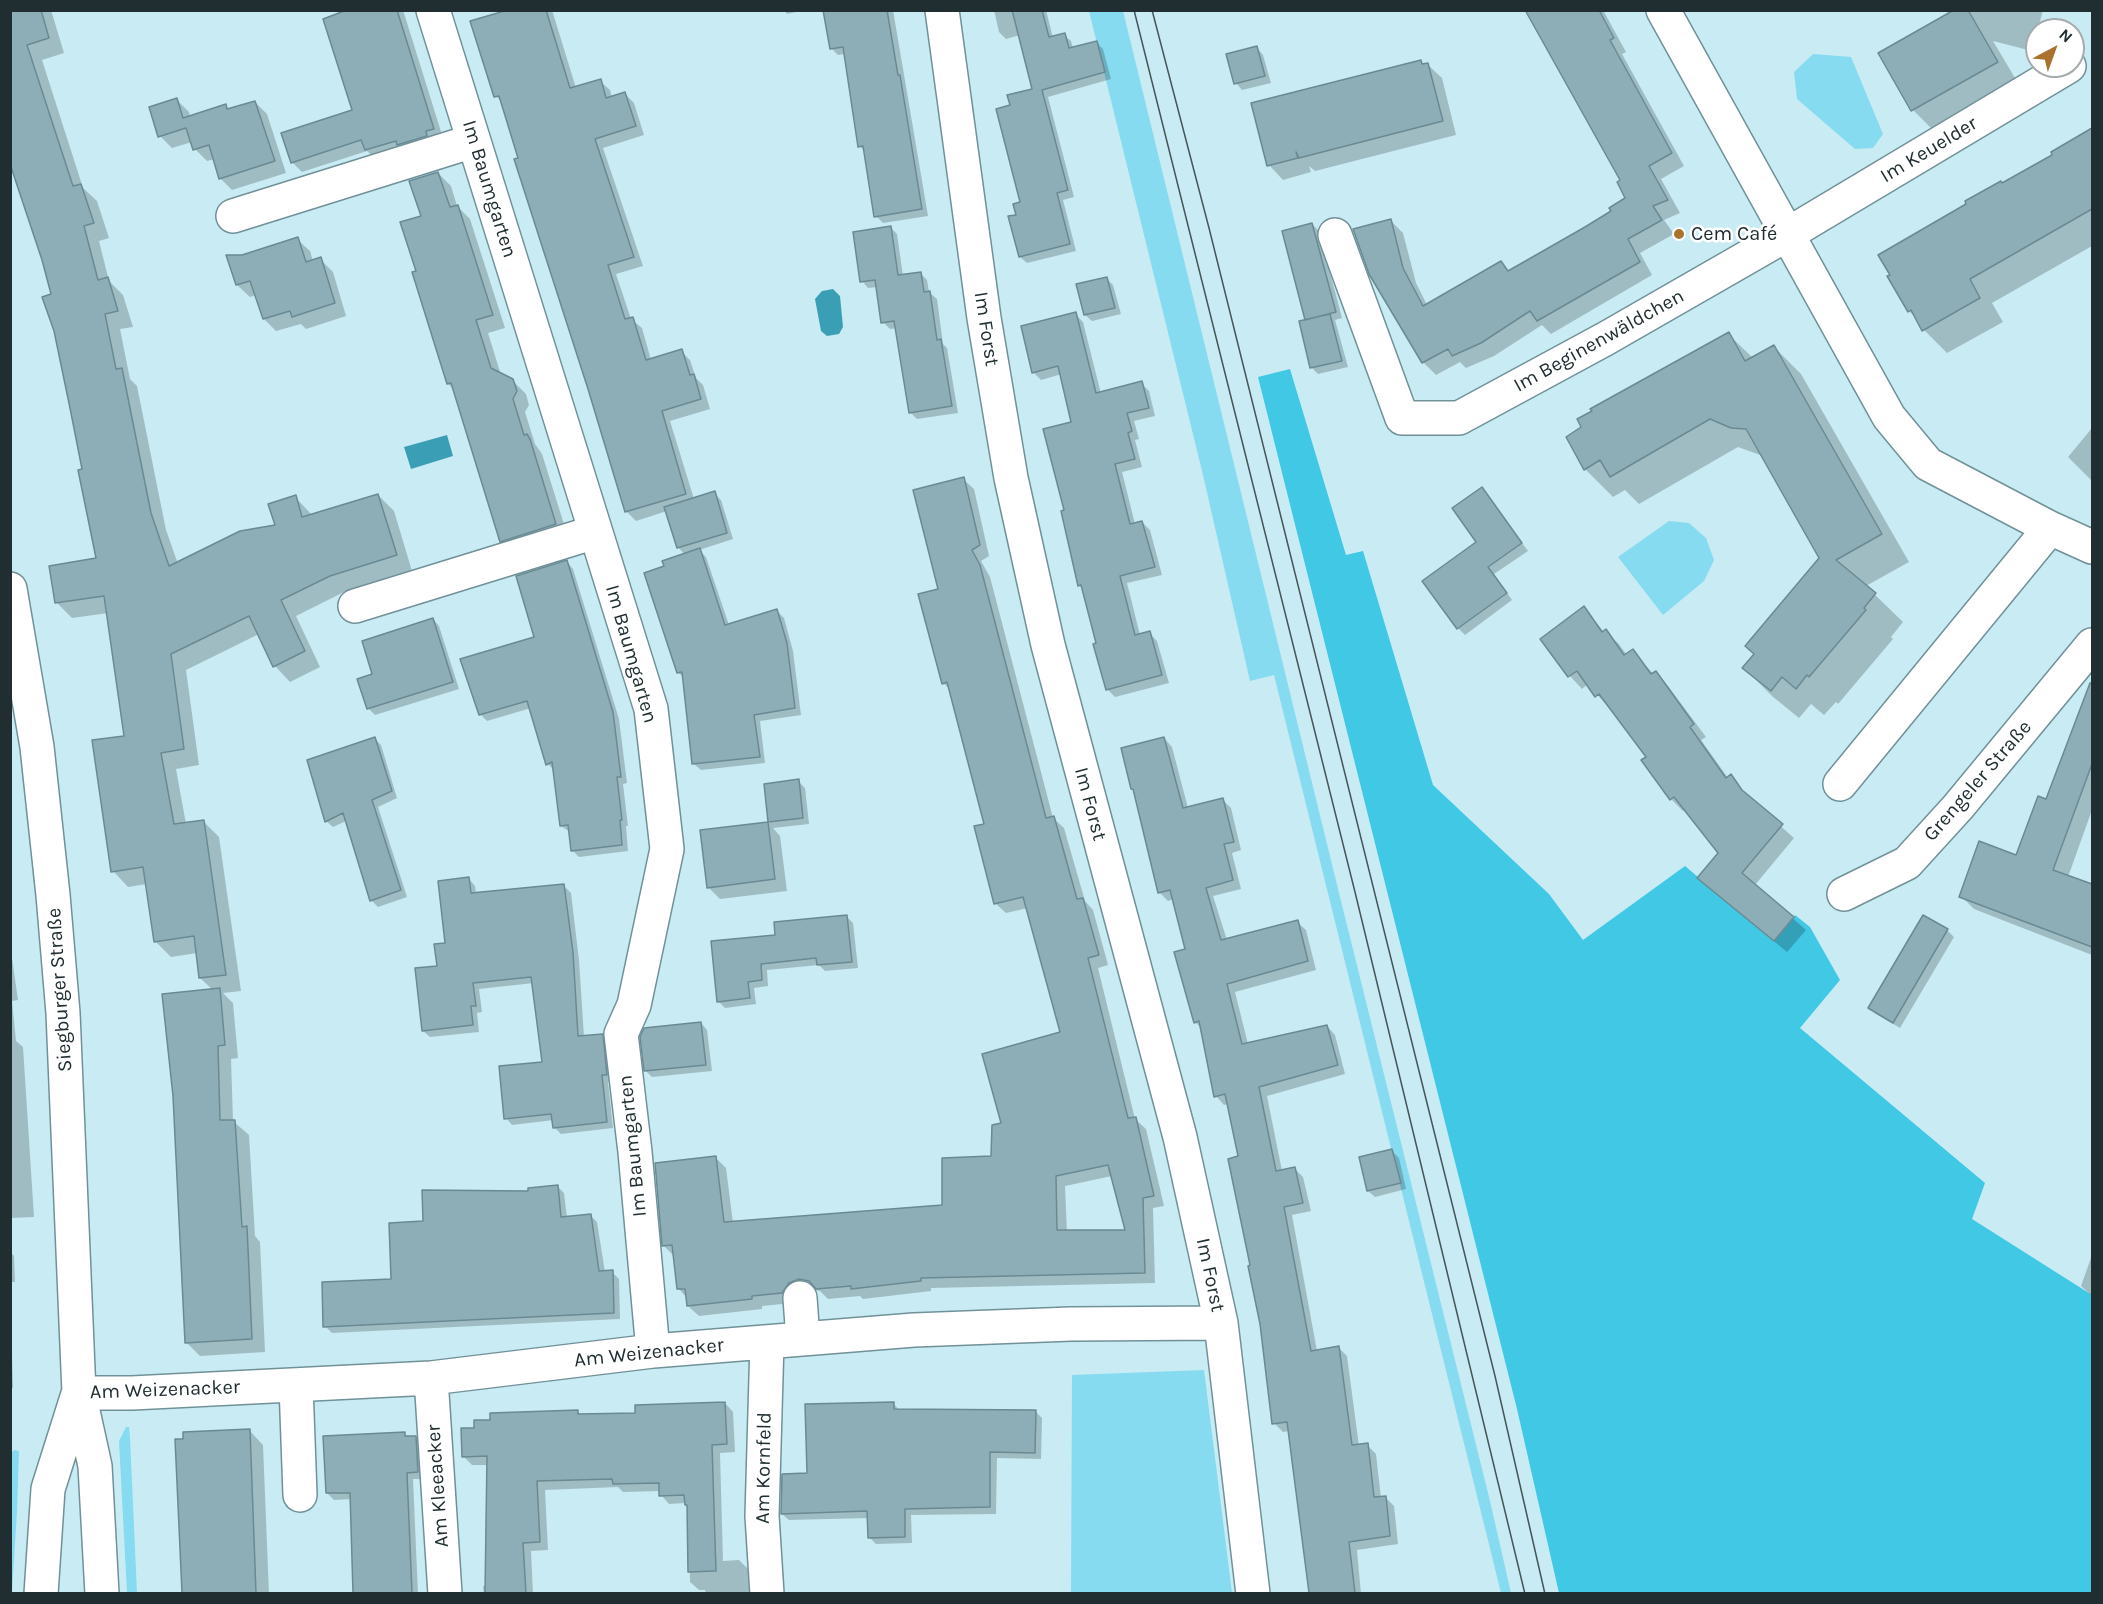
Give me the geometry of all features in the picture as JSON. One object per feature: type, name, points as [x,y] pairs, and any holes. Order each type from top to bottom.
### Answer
[{"type":"street","name":"Im Baumgarten","points":[[433,10],[651,709],[667,849],[634,1005],[621,1034],[635,1152],[653,1351]]},
{"type":"street","name":"Im Forst","points":[[942,10],[984,318],[1011,478],[1048,645],[1180,1137],[1221,1323],[1253,1593]]},
{"type":"street","points":[[1663,10],[1889,417],[1928,464],[2050,528],[2092,547]]},
{"type":"street","name":"Im Keuelder","points":[[1788,234],[2049,78]]},
{"type":"street","points":[[233,216],[473,141]]},
{"type":"street","name":"Im Beginenwäldchen","points":[[1335,235],[1402,418],[1459,418],[1605,339],[1788,234]]},
{"type":"street","points":[[1840,784],[2050,528]]},
{"type":"street","points":[[355,606],[595,532]]},
{"type":"street","name":"Siegburger Straße","points":[[10,589],[37,747],[63,1013],[79,1393],[95,1466],[102,1593]]},
{"type":"street","name":"Grengeler Straße","points":[[1844,894],[1907,863],[1958,807],[2092,645]]},
{"type":"street","points":[[800,1298],[803,1340]]},
{"type":"street","name":"Am Weizenacker","points":[[79,1393],[132,1393],[431,1378],[653,1351],[914,1330],[1071,1324],[1221,1323]]},
{"type":"street","name":"Am Kornfeld","points":[[767,1342],[762,1516],[767,1593]]},
{"type":"street","name":"Am Kleeacker","points":[[431,1378],[445,1593]]},
{"type":"street","points":[[296,1385],[300,1495]]},
{"type":"street","name":"Siegburger Straße","points":[[41,1593],[48,1489],[79,1393]]},
{"type":"shaded area","points":[[1089,11],[1123,11],[1511,1593],[1501,1593],[1274,675],[1250,681],[1203,475]]},
{"type":"shaded area","points":[[1813,54],[1851,57],[1883,134],[1873,148],[1855,149],[1797,99],[1794,72]]},
{"type":"shaded area","points":[[833,289],[840,296],[843,327],[839,334],[827,336],[821,331],[815,299],[822,291]]},
{"type":"shaded area","points":[[1290,369],[1346,555],[1363,551],[1433,785],[1549,894],[1583,940],[1685,866],[1774,941],[1795,915],[1810,927],[1840,980],[1800,1028],[1985,1183],[1972,1219],[2092,1295],[2092,1593],[1559,1593],[1517,1409],[1258,377]]},
{"type":"shaded area","points":[[447,435],[453,456],[411,469],[404,447]]},
{"type":"shaded area","points":[[1669,521],[1689,523],[1706,538],[1714,560],[1704,581],[1663,615],[1618,557]]},
{"type":"shaded area","points":[[1204,1370],[1232,1593],[1071,1593],[1072,1375]]},
{"type":"shaded area","points":[[126,1427],[129,1427],[130,1438],[137,1593],[127,1593],[119,1441]]},
{"type":"shaded area","points":[[14,1450],[19,1451],[11,1594],[10,1454]]},
{"type":"building","points":[[10,10],[41,10],[49,38],[27,45],[73,186],[81,184],[94,223],[84,226],[98,280],[108,277],[118,311],[105,314],[116,369],[122,368],[151,513],[169,566],[240,531],[275,525],[268,504],[296,495],[302,517],[378,494],[397,555],[330,576],[281,600],[305,651],[273,667],[249,616],[171,654],[184,749],[161,753],[174,824],[204,820],[226,975],[199,978],[194,936],[154,942],[143,867],[111,872],[92,740],[124,736],[104,596],[55,603],[49,566],[96,558],[78,470],[82,469],[70,408],[54,331],[42,297],[51,294],[10,164]]},
{"type":"building","points":[[347,10],[397,10],[434,129],[426,131],[427,136],[397,145],[396,141],[365,150],[361,140],[291,163],[281,133],[352,110],[323,19]]},
{"type":"building","points":[[508,10],[546,10],[570,88],[601,79],[606,98],[625,92],[636,126],[595,139],[634,257],[608,265],[625,319],[633,317],[646,360],[682,349],[690,375],[694,374],[701,399],[662,411],[686,494],[625,512],[514,159],[518,158],[499,96],[494,97],[470,21]]},
{"type":"building","points":[[823,10],[887,10],[922,209],[874,217],[863,146],[858,147],[843,47],[830,49]]},
{"type":"building","points":[[1012,10],[1042,10],[1049,37],[1065,33],[1069,48],[1097,41],[1105,72],[1042,90],[1068,190],[1057,193],[1070,244],[1019,257],[1008,216],[1016,215],[1013,204],[1020,202],[996,109],[1010,105],[1007,95],[1032,89]]},
{"type":"building","points":[[1525,10],[1599,10],[1614,38],[1610,40],[1672,153],[1649,166],[1668,200],[1653,206],[1662,220],[1628,239],[1640,262],[1537,321],[1530,311],[1481,343],[1452,356],[1448,349],[1422,363],[1369,274],[1353,229],[1391,219],[1403,268],[1423,306],[1501,261],[1508,271],[1611,211],[1609,208],[1625,198],[1617,182],[1620,180]]},
{"type":"building","points":[[1954,10],[1968,10],[1998,62],[1911,111],[1878,53]]},
{"type":"building","points":[[1257,46],[1265,76],[1234,84],[1226,54]]},
{"type":"building","points":[[1421,60],[1422,64],[1428,63],[1443,121],[1299,158],[1296,152],[1298,158],[1267,166],[1251,103]]},
{"type":"building","points":[[177,98],[183,118],[226,104],[227,109],[255,101],[275,161],[219,179],[209,145],[193,150],[186,128],[158,137],[149,107]]},
{"type":"building","points":[[2092,128],[2092,209],[1970,279],[1980,298],[1922,331],[1911,310],[1908,312],[1887,276],[1890,275],[1878,255],[1966,204],[1965,201],[2052,155],[2051,152]]},
{"type":"building","points":[[438,172],[450,207],[458,205],[493,315],[476,320],[491,368],[513,379],[517,391],[513,399],[524,435],[527,434],[530,439],[556,524],[500,542],[451,383],[447,384],[412,272],[416,271],[400,222],[421,216],[409,181]]},
{"type":"building","points":[[1312,223],[1336,312],[1305,320],[1282,231]]},
{"type":"building","points":[[891,226],[898,275],[921,272],[924,292],[930,291],[937,340],[941,339],[952,406],[909,413],[894,321],[881,323],[875,280],[860,282],[853,232]]},
{"type":"building","points":[[298,237],[306,262],[321,257],[335,303],[292,317],[290,311],[263,319],[250,281],[236,285],[226,255],[242,255]]},
{"type":"building","points":[[1107,277],[1115,308],[1084,315],[1076,284]]},
{"type":"building","points":[[1076,312],[1096,393],[1142,381],[1149,408],[1127,413],[1132,431],[1128,433],[1135,459],[1115,464],[1130,524],[1142,521],[1155,567],[1120,576],[1135,635],[1150,631],[1162,675],[1106,690],[1093,644],[1096,643],[1081,585],[1078,586],[1061,511],[1064,510],[1043,429],[1071,422],[1058,366],[1032,373],[1021,326]]},
{"type":"building","points":[[1330,314],[1342,361],[1310,368],[1299,321]]},
{"type":"building","points":[[1729,332],[1745,361],[1774,345],[1882,534],[1836,560],[1876,593],[1864,608],[1866,610],[1796,689],[1782,677],[1771,691],[1742,668],[1754,654],[1745,646],[1819,558],[1746,429],[1731,428],[1710,419],[1610,477],[1600,460],[1584,470],[1566,437],[1581,427],[1577,419],[1592,411],[1590,409]]},
{"type":"building","points":[[964,477],[980,545],[972,550],[980,565],[1046,818],[1054,816],[1077,899],[1083,898],[1099,955],[1088,958],[1128,1118],[1136,1117],[1154,1196],[1143,1198],[1145,1273],[921,1278],[921,1281],[851,1289],[851,1286],[816,1289],[809,1281],[799,1279],[789,1283],[782,1293],[752,1296],[752,1299],[687,1306],[685,1289],[677,1289],[672,1245],[662,1246],[655,1163],[716,1156],[724,1222],[942,1205],[942,1158],[991,1156],[992,1125],[1001,1123],[982,1054],[1060,1032],[1023,897],[994,904],[974,826],[984,824],[947,682],[942,684],[918,594],[938,589],[913,490]],"holes":[[[1108,1165],[1125,1230],[1057,1230],[1056,1176]]]},
{"type":"building","points":[[1482,487],[1522,543],[1488,567],[1507,593],[1457,629],[1422,581],[1476,542],[1452,508]]},
{"type":"building","points":[[715,491],[727,533],[677,548],[664,507]]},
{"type":"building","points":[[700,548],[725,625],[777,609],[787,643],[795,708],[754,715],[760,757],[692,764],[682,672],[677,673],[644,573],[664,566],[662,561]]},
{"type":"building","points":[[567,560],[613,712],[621,777],[617,777],[622,820],[620,820],[622,845],[571,851],[568,825],[560,826],[552,762],[546,765],[527,701],[479,715],[460,659],[534,637],[516,576]]},
{"type":"building","points":[[1584,606],[1602,632],[1606,629],[1624,655],[1633,649],[1651,674],[1656,671],[1694,724],[1690,727],[1726,778],[1731,774],[1742,790],[1783,824],[1742,873],[1794,917],[1774,941],[1697,878],[1718,853],[1674,797],[1670,800],[1641,760],[1646,757],[1599,694],[1595,697],[1577,671],[1568,677],[1540,639]]},
{"type":"building","points":[[433,618],[453,682],[367,709],[357,679],[372,674],[362,641]]},
{"type":"building","points":[[2090,683],[2092,683],[2092,764],[2053,870],[2092,884],[2092,947],[1959,897],[1979,841],[2016,855],[2038,796],[2046,799]]},
{"type":"building","points":[[375,737],[392,791],[372,800],[401,890],[370,901],[343,813],[325,822],[307,760]]},
{"type":"building","points":[[1164,737],[1183,808],[1223,798],[1234,842],[1224,844],[1233,880],[1206,888],[1221,940],[1298,920],[1308,961],[1227,984],[1242,1044],[1327,1025],[1338,1065],[1259,1087],[1276,1171],[1295,1167],[1303,1203],[1284,1207],[1311,1351],[1339,1346],[1352,1445],[1368,1443],[1374,1497],[1386,1496],[1390,1536],[1349,1542],[1355,1593],[1309,1593],[1287,1422],[1272,1424],[1260,1324],[1228,1159],[1238,1156],[1225,1094],[1214,1097],[1199,1021],[1194,1023],[1174,952],[1185,949],[1170,890],[1158,893],[1121,748]]},
{"type":"building","points":[[799,779],[803,818],[768,822],[764,784]]},
{"type":"building","points":[[768,822],[775,879],[707,888],[700,830]]},
{"type":"building","points":[[469,877],[471,893],[564,884],[573,952],[578,1036],[603,1034],[607,1075],[602,1075],[607,1122],[553,1128],[551,1114],[504,1119],[499,1066],[542,1062],[531,977],[473,983],[476,1006],[471,1006],[473,1025],[422,1031],[415,968],[437,966],[434,944],[445,943],[438,881]]},
{"type":"building","points":[[847,915],[852,962],[817,965],[816,958],[761,964],[762,980],[748,982],[750,998],[717,1002],[711,941],[775,935],[774,922]]},
{"type":"building","points":[[1923,915],[1948,929],[1893,1023],[1868,1008]]},
{"type":"building","points":[[220,988],[225,1045],[218,1046],[220,1120],[235,1120],[242,1227],[247,1226],[252,1339],[185,1343],[173,1096],[162,994]]},
{"type":"building","points":[[701,1022],[706,1065],[644,1071],[640,1037],[644,1028]]},
{"type":"building","points":[[1392,1149],[1401,1183],[1367,1191],[1359,1157]]},
{"type":"building","points":[[558,1185],[561,1217],[591,1214],[599,1271],[613,1270],[614,1313],[323,1327],[322,1282],[391,1279],[389,1223],[423,1221],[422,1190],[528,1191],[528,1188]]},
{"type":"building","points":[[725,1402],[727,1444],[712,1445],[716,1571],[688,1572],[687,1505],[685,1505],[684,1495],[659,1496],[659,1483],[613,1484],[612,1479],[537,1481],[540,1542],[523,1543],[526,1593],[485,1593],[487,1456],[462,1457],[461,1428],[474,1428],[474,1420],[490,1420],[490,1413],[578,1410],[578,1414],[635,1413],[635,1405]]},
{"type":"building","points":[[894,1402],[894,1409],[1036,1410],[1035,1453],[990,1452],[990,1507],[905,1509],[905,1537],[868,1538],[867,1511],[781,1514],[782,1474],[807,1473],[805,1404]]},
{"type":"building","points":[[250,1429],[256,1593],[182,1593],[175,1439],[183,1439],[183,1432]]},
{"type":"building","points":[[405,1432],[405,1436],[416,1436],[418,1472],[407,1473],[412,1593],[353,1593],[350,1493],[326,1493],[323,1436]]},
{"type":"tram line","points":[[1134,10],[1355,892],[1525,1594]]},
{"type":"tram line","points":[[1152,10],[1209,228],[1495,1376],[1545,1594]]},
{"type":"place","name":"Cem Café","points":[[1679,234]]}]
